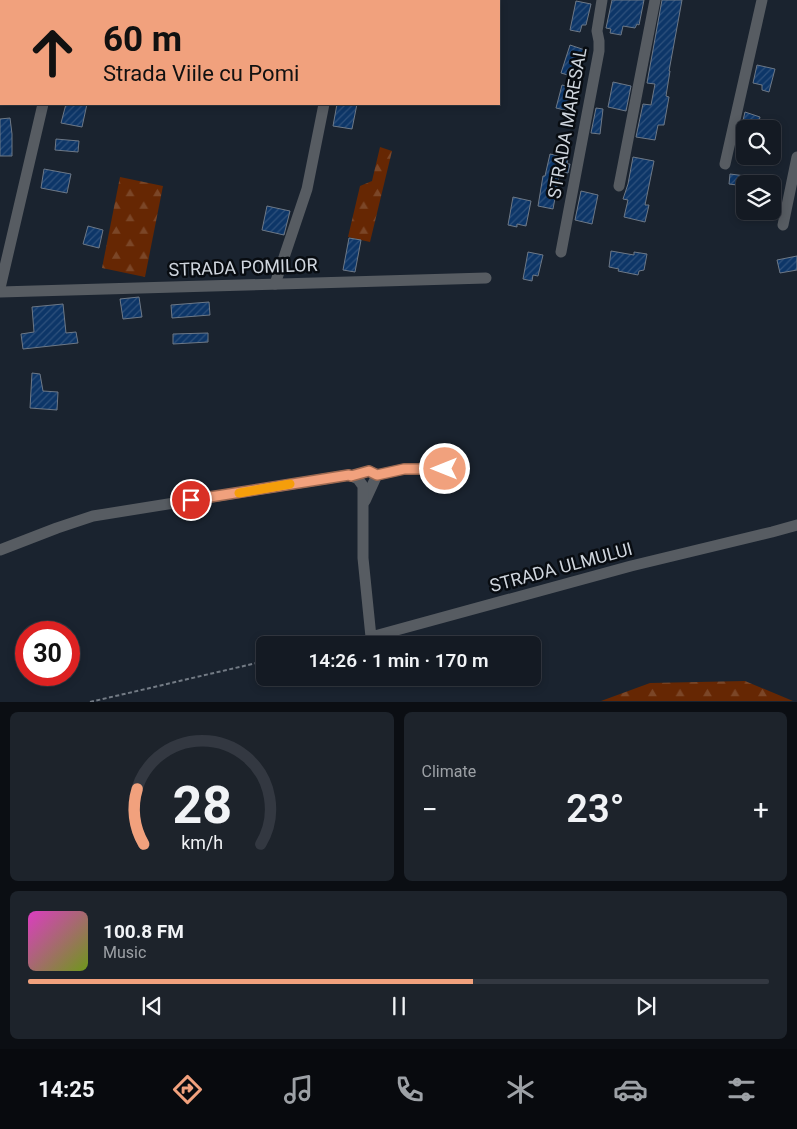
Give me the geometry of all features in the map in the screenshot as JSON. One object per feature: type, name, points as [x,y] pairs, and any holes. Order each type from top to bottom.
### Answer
[{"type":"street","name":"STRADA MARESAL","points":[[561,252],[599,51],[596,31],[602,0]]},
{"type":"street","points":[[619,186],[655,0]]},
{"type":"street","points":[[726,164],[762,0]]},
{"type":"street","name":"STRADA POMILOR","points":[[43,105],[0,290],[486,278]]},
{"type":"street","points":[[274,284],[307,189],[324,105]]},
{"type":"street","points":[[782,225],[797,157]]},
{"type":"street","points":[[351,476],[369,471],[377,475],[404,469],[445,469]]},
{"type":"street","points":[[0,550],[93,516],[349,475],[358,479],[363,486],[363,558],[371,636]]},
{"type":"street","points":[[363,505],[377,475]]},
{"type":"street","name":"STRADA ULMULUI","points":[[375,636],[631,566],[797,525]]},
{"type":"path","points":[[90,702],[256,663]]},
{"type":"green space","points":[[380,147],[392,151],[370,242],[348,237],[360,186],[372,181]]},
{"type":"green space","points":[[120,177],[163,186],[145,277],[102,268]]},
{"type":"green space","points":[[745,681],[793,701],[601,701],[650,683]]},
{"type":"building","points":[[612,0],[644,0],[639,25],[637,24],[635,28],[623,26],[621,35],[610,33],[611,29],[606,28]]},
{"type":"building","points":[[662,0],[682,0],[669,71],[666,96],[669,97],[664,125],[658,125],[655,140],[636,137],[643,104],[651,105],[655,84],[647,83]]},
{"type":"building","points":[[576,1],[591,4],[586,25],[582,25],[580,32],[570,30]]},
{"type":"building","points":[[570,45],[585,50],[578,72],[573,70],[571,76],[561,73]]},
{"type":"building","points":[[757,65],[775,69],[769,92],[762,90],[762,85],[753,83]]},
{"type":"building","points":[[613,82],[631,86],[626,111],[608,107]]},
{"type":"building","points":[[562,85],[574,88],[569,111],[556,108]]},
{"type":"building","points":[[66,105],[87,105],[82,127],[61,123]]},
{"type":"building","points":[[337,105],[357,105],[352,129],[333,126]]},
{"type":"building","points":[[596,108],[603,109],[600,134],[591,133]]},
{"type":"building","points":[[745,112],[760,117],[759,120],[743,120]]},
{"type":"building","points":[[10,118],[12,156],[0,156],[0,119]]},
{"type":"building","points":[[56,139],[79,141],[78,152],[55,150]]},
{"type":"building","points":[[550,154],[568,158],[567,164],[570,164],[568,173],[560,171],[553,209],[538,206],[543,176],[545,176]]},
{"type":"building","points":[[633,157],[654,161],[645,205],[649,205],[645,222],[624,217],[628,200],[623,199]]},
{"type":"building","points":[[44,169],[71,174],[67,193],[41,188]]},
{"type":"building","points":[[730,174],[738,175],[736,175],[736,185],[729,184]]},
{"type":"building","points":[[581,191],[598,195],[592,224],[575,220]]},
{"type":"building","points":[[513,197],[531,201],[526,226],[508,225]]},
{"type":"building","points":[[267,206],[290,211],[284,235],[262,230]]},
{"type":"building","points":[[88,226],[103,230],[99,248],[83,244]]},
{"type":"building","points":[[349,238],[361,240],[355,272],[343,270]]},
{"type":"building","points":[[611,251],[634,255],[634,252],[647,254],[644,270],[639,271],[638,275],[609,267]]},
{"type":"building","points":[[528,252],[543,255],[538,276],[533,275],[532,281],[523,279]]},
{"type":"building","points":[[797,256],[797,270],[780,273],[777,260]]},
{"type":"building","points":[[139,297],[142,317],[123,319],[120,299]]},
{"type":"building","points":[[209,302],[210,315],[172,318],[171,305]]},
{"type":"building","points":[[63,304],[66,333],[76,332],[78,343],[23,349],[21,334],[34,332],[32,307]]},
{"type":"building","points":[[208,333],[208,342],[173,344],[173,334]]},
{"type":"building","points":[[32,373],[40,374],[43,391],[58,392],[57,410],[30,408]]},
{"type":"slow traffic","points":[[239,493],[290,484]]},
{"type":"route","points":[[191,500],[351,476],[369,471],[377,475],[404,469],[445,469]]}]
